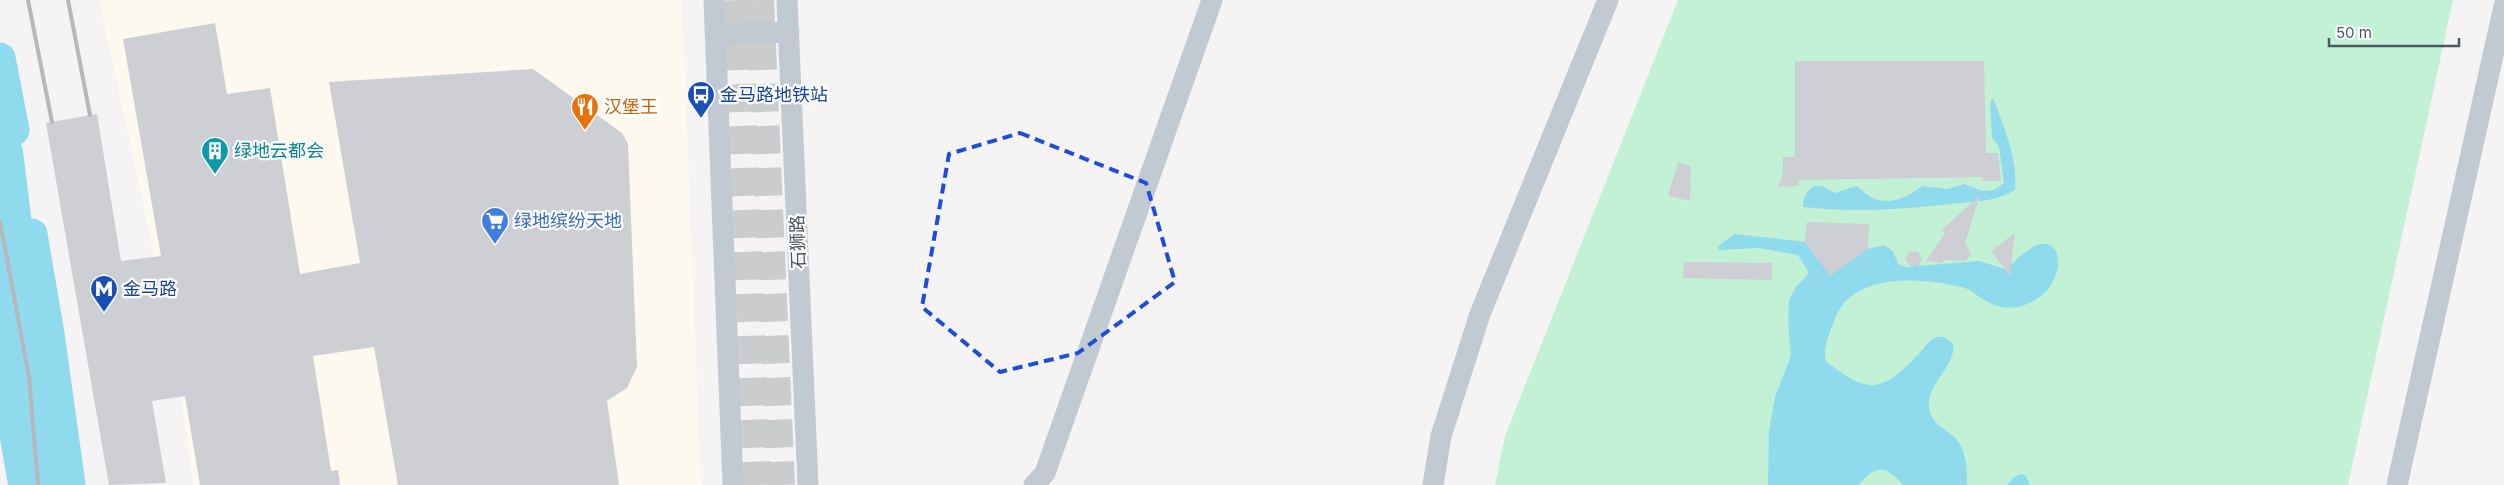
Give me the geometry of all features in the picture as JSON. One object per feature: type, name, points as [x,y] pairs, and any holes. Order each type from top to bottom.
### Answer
[{"type":"street","points":[[714,0],[733,485]]},
{"type":"street","name":"石狮路","points":[[787,0],[808,485]]},
{"type":"street","points":[[1034,485],[1045,473],[1212,0]]},
{"type":"street","points":[[1433,485],[1441,436],[1480,314],[1608,0]]},
{"type":"street","points":[[2398,485],[2504,6]]},
{"type":"street","points":[[715,34],[789,32]]},
{"type":"highlighted area","points":[[1020,133],[1146,183],[1175,282],[1078,353],[1000,372],[922,307],[949,154]]},
{"type":"shaded area","name":"绿地云都会","points":[[99,0],[682,0],[701,485],[193,485],[174,347]]},
{"type":"green space","points":[[1678,0],[2453,0],[2348,485],[1495,485],[1505,436]]},
{"type":"water","points":[[0,62],[23,151],[41,296],[52,431],[62,485],[8,485],[0,439]]},
{"type":"water","points":[[1993,98],[2006,132],[2012,155],[2015,190],[1988,200],[1920,207],[1862,210],[1803,207],[1806,193],[1815,186],[1823,187],[1835,193],[1856,186],[1869,196],[1883,201],[1897,200],[1922,186],[1947,189],[1964,184],[1983,191],[1994,190],[2004,183],[1999,147],[1992,138],[1990,102]]},
{"type":"water","points":[[1735,234],[1868,249],[1884,245],[1893,251],[1898,264],[1906,267],[1979,261],[2005,269],[2035,246],[2045,244],[2053,247],[2057,254],[2056,275],[2050,287],[2040,297],[2027,304],[2009,308],[1997,306],[1965,288],[1949,284],[1910,281],[1891,282],[1872,286],[1856,293],[1843,305],[1834,321],[1825,351],[1826,361],[1841,373],[1866,385],[1877,385],[1887,381],[1909,364],[1934,338],[1944,337],[1953,344],[1951,359],[1932,391],[1929,399],[1929,408],[1932,418],[1954,437],[1962,448],[1966,466],[1967,485],[1903,485],[1886,471],[1876,470],[1859,485],[1768,485],[1769,430],[1775,397],[1791,356],[1788,321],[1789,300],[1796,287],[1809,273],[1798,255],[1759,248],[1719,250],[1718,246]]},
{"type":"water","points":[[2021,474],[2026,476],[2030,485],[2007,485],[2014,477]]},
{"type":"building","name":"绿地云都会","points":[[215,23],[227,94],[270,88],[300,274],[360,263],[329,82],[533,69],[622,133],[628,144],[637,367],[627,388],[607,401],[619,485],[398,485],[374,347],[313,356],[331,471],[338,470],[340,485],[200,485],[185,396],[152,401],[166,483],[109,485],[46,123],[97,114],[121,261],[161,256],[123,39]]},
{"type":"building","points":[[1795,61],[1984,61],[1986,153],[1998,153],[2001,181],[1982,181],[1982,177],[1799,180],[1799,186],[1778,187],[1783,174],[1783,157],[1795,157]]},
{"type":"building","points":[[1678,162],[1691,166],[1690,201],[1668,196]]},
{"type":"building","points":[[1980,195],[1965,243],[1971,254],[1966,261],[1944,260],[1942,263],[1926,261],[1945,233],[1942,230]]},
{"type":"building","points":[[1807,222],[1869,224],[1868,249],[1830,276],[1805,242]]},
{"type":"building","points":[[2015,233],[2010,276],[1991,251]]},
{"type":"building","points":[[1918,251],[1922,259],[1918,266],[1910,266],[1905,259],[1909,252]]},
{"type":"building","points":[[1684,262],[1772,263],[1772,280],[1683,278]]},
{"type":"waterway","points":[[0,58],[14,130]]},
{"type":"waterway","points":[[32,234],[49,334],[70,485]]},
{"type":"tunnel","points":[[738,0],[757,485]]},
{"type":"tunnel","points":[[760,0],[781,485]]},
{"type":"railway","points":[[28,0],[52,122]]},
{"type":"railway","points":[[68,0],[90,115]]},
{"type":"railway","points":[[0,221],[29,377],[38,485]]},
{"type":"place","name":"金马路地铁站","points":[[701,119]]},
{"type":"place","name":"汉堡王","points":[[585,131]]},
{"type":"place","name":"绿地云都会","points":[[215,175]]},
{"type":"place","name":"绿地缤纷天地","points":[[495,245]]},
{"type":"place","name":"金马路","points":[[104,313]]}]
